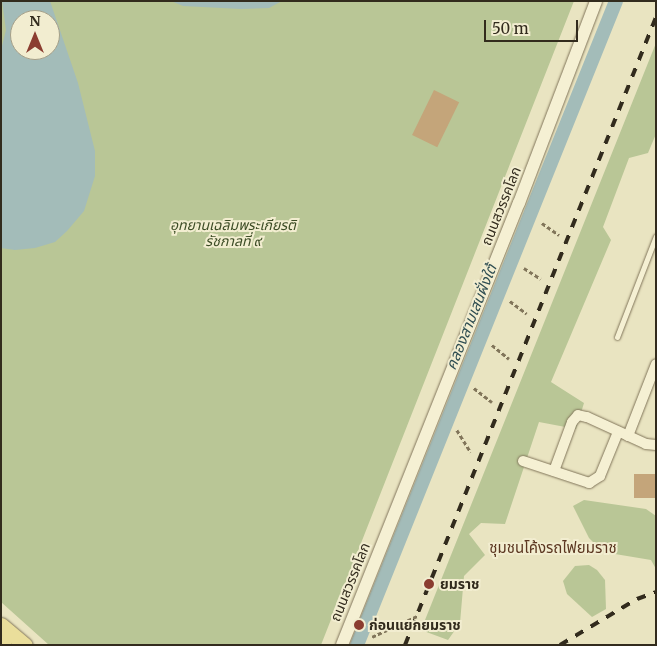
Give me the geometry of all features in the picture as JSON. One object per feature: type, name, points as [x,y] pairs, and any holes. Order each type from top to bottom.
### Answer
[{"type":"main road","points":[[1,625],[25,645]]},
{"type":"street","name":"ถนนสวรรคโลก","points":[[342,645],[519,203],[596,1]]},
{"type":"street","points":[[628,436],[656,364]]},
{"type":"street","points":[[554,471],[574,418],[578,415],[587,417],[646,444],[656,445]]},
{"type":"street","points":[[523,461],[582,482],[596,480],[600,476],[618,432]]},
{"type":"lane","points":[[617,338],[656,236]]},
{"type":"path","points":[[542,223],[559,235]]},
{"type":"path","points":[[524,268],[541,279]]},
{"type":"path","points":[[510,302],[527,314]]},
{"type":"path","points":[[492,345],[509,359]]},
{"type":"path","points":[[474,388],[492,402]]},
{"type":"path","points":[[457,430],[471,452]]},
{"type":"path","points":[[372,638],[417,616]]},
{"type":"green space","name":"อุทยานเฉลิมพระเกียรติ รัชกาลที่ ๙","points":[[1,1],[574,1],[321,645],[49,645],[1,602]]},
{"type":"green space","points":[[656,43],[656,134],[648,153],[629,158],[603,227],[611,240],[551,382],[584,403],[576,429],[539,422],[505,524],[481,523],[469,534],[485,555],[464,576],[460,623],[448,640],[421,630]]},
{"type":"green space","points":[[584,500],[646,509],[656,516],[656,569],[651,560],[603,552],[589,538],[573,506]]},
{"type":"green space","points":[[589,565],[597,570],[605,580],[606,609],[592,617],[567,594],[563,581],[575,566]]},
{"type":"water","points":[[2,1],[50,1],[53,10],[10,10],[10,60],[60,60],[60,30],[78,83],[95,151],[95,176],[84,211],[55,242],[35,248],[15,250],[1,248],[1,50],[6,30]]},
{"type":"water","points":[[171,1],[282,1],[269,8],[241,9],[183,6]]},
{"type":"building","points":[[434,90],[459,102],[437,147],[412,135]]},
{"type":"building","points":[[634,474],[656,474],[656,498],[634,498]]},
{"type":"waterway","name":"คลองสามเสนฝั่งใต้","points":[[357,645],[616,1]]},
{"type":"railway","points":[[405,645],[656,17]]},
{"type":"railway","points":[[560,645],[637,599],[656,592]]},
{"type":"place","name":"ยมราช","points":[[429,584]]},
{"type":"place","name":"ก่อนแยกยมราช","points":[[359,625]]},
{"type":"district","name":"ชุมชนโค้งรถไฟยมราช","points":[[553,548]]}]
